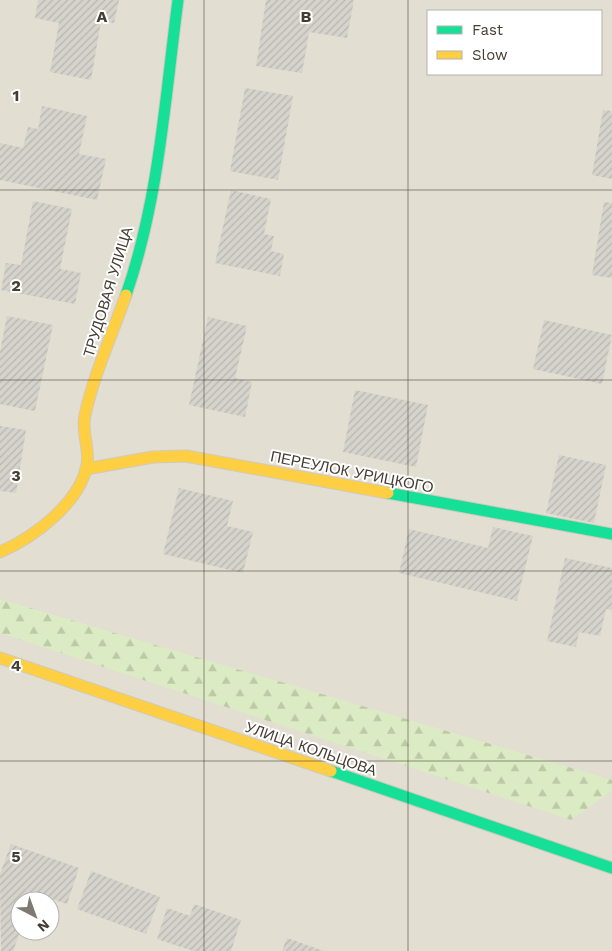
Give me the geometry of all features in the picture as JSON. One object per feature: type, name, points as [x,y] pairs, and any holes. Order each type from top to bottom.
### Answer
[{"type":"street","name":"ТРУДОВАЯ УЛИЦА","points":[[86,469],[84,417],[140,248],[152,189],[178,0]]},
{"type":"street","name":"ПЕРЕУЛОК УРИЦКОГО","points":[[86,469],[153,457],[186,456],[612,534]]},
{"type":"street","points":[[0,552],[17,545],[43,526],[70,497],[86,469]]},
{"type":"street","name":"УЛИЦА КОЛЬЦОВА","points":[[0,658],[612,868]]},
{"type":"shaded area","points":[[0,0],[612,0],[612,951],[0,951]]},
{"type":"green space","points":[[0,599],[612,780],[612,791],[571,820],[0,633]]},
{"type":"building","points":[[38,0],[119,0],[114,23],[101,21],[91,80],[50,72],[59,23],[35,18]]},
{"type":"building","points":[[266,0],[354,0],[347,38],[309,32],[302,73],[256,66]]},
{"type":"building","points":[[245,88],[293,96],[278,180],[230,171]]},
{"type":"building","points":[[42,106],[87,116],[79,154],[106,159],[97,200],[0,180],[0,143],[23,148],[28,127],[38,129]]},
{"type":"building","points":[[603,110],[612,111],[612,179],[592,175]]},
{"type":"building","points":[[231,190],[271,199],[264,234],[274,236],[271,251],[284,254],[280,276],[215,263]]},
{"type":"building","points":[[33,201],[72,209],[60,269],[81,273],[75,304],[1,290],[6,263],[21,265]]},
{"type":"building","points":[[604,202],[612,203],[612,278],[592,275]]},
{"type":"building","points":[[7,316],[53,325],[35,411],[0,404],[0,352]]},
{"type":"building","points":[[208,317],[247,326],[235,378],[252,382],[245,417],[189,405]]},
{"type":"building","points":[[544,320],[612,335],[602,384],[533,369]]},
{"type":"building","points":[[355,390],[428,405],[416,467],[343,452]]},
{"type":"building","points":[[0,426],[26,430],[16,493],[0,491]]},
{"type":"building","points":[[559,455],[606,465],[594,523],[546,513]]},
{"type":"building","points":[[179,488],[233,501],[227,526],[253,532],[243,573],[163,554]]},
{"type":"building","points":[[493,527],[533,536],[517,601],[399,573],[409,529],[488,548]]},
{"type":"building","points":[[565,558],[612,568],[612,610],[606,609],[600,636],[579,632],[576,647],[547,641]]},
{"type":"building","points":[[11,844],[79,868],[67,904],[60,902],[60,891],[10,891],[10,941],[17,941],[13,951],[1,951],[0,874]]},
{"type":"building","points":[[91,871],[160,897],[146,934],[77,909]]},
{"type":"building","points":[[194,904],[241,920],[231,951],[193,951],[157,939],[167,908],[190,916]]},
{"type":"building","points":[[287,938],[324,951],[282,951]]},
{"type":"traffic: fast","points":[[126,295],[137,259],[154,186],[178,0]]},
{"type":"traffic: fast","points":[[388,493],[612,534]]},
{"type":"traffic: fast","points":[[331,771],[612,868]]},
{"type":"traffic: slow","points":[[0,552],[27,538],[53,517],[65,506],[83,479],[88,459],[84,428],[85,415],[98,370],[126,295]]},
{"type":"traffic: slow","points":[[86,469],[153,457],[186,456],[388,493]]},
{"type":"traffic: slow","points":[[0,658],[331,771]]}]
